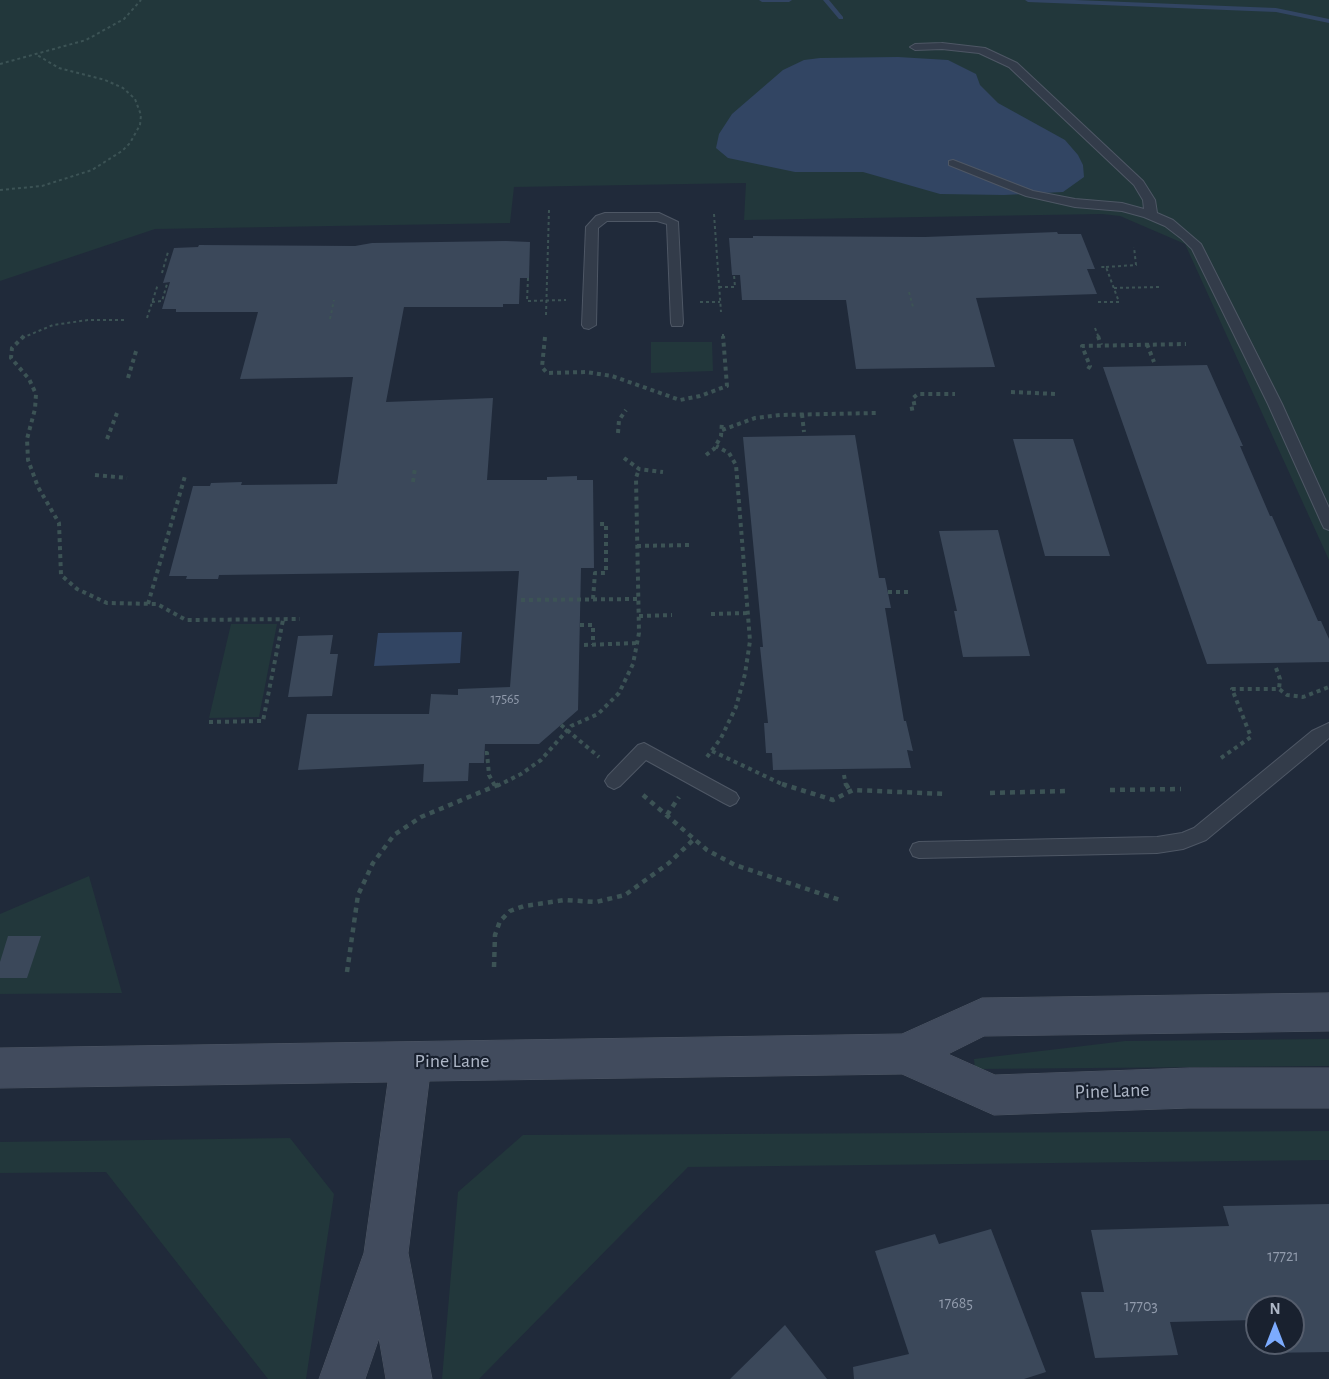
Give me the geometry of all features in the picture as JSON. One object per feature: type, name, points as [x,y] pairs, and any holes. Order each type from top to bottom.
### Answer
[{"type":"main road","name":"Pine Lane","points":[[0,1068],[903,1054],[982,1017],[1329,1012]]},
{"type":"main road","name":"Pine Lane","points":[[903,1054],[994,1095],[1189,1089],[1329,1088]]},
{"type":"main road","points":[[342,1379],[386,1253],[411,1061]]},
{"type":"main road","points":[[386,1253],[409,1379]]},
{"type":"lane","points":[[915,47],[942,46],[981,50],[1013,65],[1139,183],[1149,200],[1151,215]]},
{"type":"lane","points":[[953,163],[1030,194],[1075,204],[1122,207],[1151,215],[1169,223],[1197,247],[1275,404],[1329,524]]},
{"type":"lane","points":[[589,325],[592,227],[605,217],[659,217],[672,222],[677,323]]},
{"type":"lane","points":[[919,850],[1157,845],[1184,841],[1200,834],[1318,736],[1329,730]]},
{"type":"lane","points":[[614,781],[644,750],[730,798]]},
{"type":"path","points":[[0,64],[74,44],[104,31],[124,19],[141,0]]},
{"type":"path","points":[[0,190],[42,186],[92,170],[122,151],[130,143],[140,125],[141,115],[135,99],[123,88],[105,80],[59,68],[37,54]]},
{"type":"path","points":[[546,315],[549,210]]},
{"type":"path","points":[[714,214],[721,312]]},
{"type":"path","points":[[1099,267],[1136,265],[1134,247]]},
{"type":"path","points":[[162,273],[168,252]]},
{"type":"path","points":[[1098,302],[1109,304],[1119,302],[1106,267]]},
{"type":"path","points":[[719,287],[735,287],[734,275]]},
{"type":"path","points":[[528,278],[527,301],[573,300]]},
{"type":"path","points":[[147,318],[158,284]]},
{"type":"path","points":[[152,302],[162,301],[167,284]]},
{"type":"path","points":[[1114,288],[1160,287]]},
{"type":"path","points":[[909,292],[913,307]]},
{"type":"path","points":[[330,319],[334,300]]},
{"type":"path","points":[[693,302],[720,302]]},
{"type":"path","points":[[126,320],[72,321],[39,329],[15,343],[11,358],[29,380],[36,394],[35,409],[27,439],[28,460],[38,487],[59,523],[62,534],[59,569],[61,575],[77,589],[107,603],[162,606],[177,617],[186,620],[300,620]]},
{"type":"path","points":[[1095,328],[1101,345]]},
{"type":"path","points":[[545,337],[542,367],[547,373],[599,374],[624,379],[651,392],[680,400],[701,397],[727,386],[723,334]]},
{"type":"path","points":[[1147,344],[1154,362]]},
{"type":"path","points":[[1088,369],[1090,366],[1082,346],[1186,344]]},
{"type":"path","points":[[128,378],[137,348]]},
{"type":"path","points":[[1011,392],[1057,394]]},
{"type":"path","points":[[910,409],[915,408],[913,398],[918,394],[955,394]]},
{"type":"path","points":[[618,433],[620,420],[626,410]]},
{"type":"path","points":[[107,439],[117,413]]},
{"type":"path","points":[[722,430],[755,418],[802,414],[876,413]]},
{"type":"path","points":[[802,414],[804,432]]},
{"type":"path","points":[[706,455],[716,446],[722,430],[722,421]]},
{"type":"path","points":[[705,760],[728,724],[740,694],[750,641],[736,465],[729,453],[716,446]]},
{"type":"path","points":[[624,458],[639,469],[663,471]]},
{"type":"path","points":[[413,482],[415,468]]},
{"type":"path","points":[[347,972],[358,895],[363,879],[394,835],[421,817],[495,786],[541,760],[568,729],[598,714],[619,693],[628,678],[638,643],[636,478],[639,469]]},
{"type":"path","points":[[95,475],[127,478]]},
{"type":"path","points":[[148,604],[185,477]]},
{"type":"path","points":[[594,600],[595,573],[606,573],[606,524],[599,524]]},
{"type":"path","points":[[170,530],[176,530]]},
{"type":"path","points":[[637,546],[690,545]]},
{"type":"path","points":[[888,592],[909,592]]},
{"type":"path","points":[[521,600],[638,599]]},
{"type":"path","points":[[711,614],[749,613]]},
{"type":"path","points":[[639,616],[672,615]]},
{"type":"path","points":[[209,722],[263,721],[283,620]]},
{"type":"path","points":[[580,626],[593,625],[593,645]]},
{"type":"path","points":[[584,645],[638,643]]},
{"type":"path","points":[[1276,668],[1280,679],[1279,689]]},
{"type":"path","points":[[1221,758],[1251,737],[1232,689],[1279,689],[1287,695],[1303,697],[1329,687]]},
{"type":"path","points":[[561,725],[602,760]]},
{"type":"path","points":[[712,751],[782,784],[821,798],[833,800],[853,790],[946,794]]},
{"type":"path","points":[[484,753],[488,753],[489,775],[495,786]]},
{"type":"path","points":[[844,775],[850,791]]},
{"type":"path","points":[[1110,790],[1181,789]]},
{"type":"path","points":[[990,793],[1065,791]]},
{"type":"path","points":[[644,795],[707,850],[735,865],[840,900]]},
{"type":"path","points":[[667,815],[679,796]]},
{"type":"path","points":[[494,967],[495,935],[501,921],[510,911],[524,906],[554,902],[596,902],[625,895],[669,863],[694,839]]},
{"type":"green space","points":[[0,0],[1329,0],[1329,560],[1185,244],[1120,216],[1102,214],[744,220],[746,183],[514,187],[510,223],[155,229],[0,281]]},
{"type":"green space","points":[[651,342],[712,342],[713,371],[651,373]]},
{"type":"green space","points":[[231,624],[277,624],[259,717],[209,718]]},
{"type":"green space","points":[[89,876],[122,993],[0,994],[0,914]]},
{"type":"green space","points":[[1329,1039],[1329,1066],[975,1069],[974,1059],[1125,1041]]},
{"type":"green space","points":[[1329,1131],[1329,1160],[688,1167],[479,1379],[442,1379],[458,1192],[523,1135]]},
{"type":"green space","points":[[290,1138],[334,1194],[306,1379],[268,1379],[106,1172],[0,1173],[0,1142]]},
{"type":"water","points":[[898,57],[948,60],[976,74],[980,85],[998,103],[1065,140],[1078,155],[1083,165],[1084,177],[1063,192],[1004,195],[940,194],[863,172],[795,172],[728,158],[716,148],[719,134],[732,114],[783,70],[804,60],[820,58]]},
{"type":"water","points":[[462,632],[460,663],[374,666],[378,633]]},
{"type":"building","points":[[1057,232],[1058,234],[1081,234],[1095,269],[1087,269],[1097,294],[976,298],[995,367],[856,369],[846,300],[742,300],[740,275],[732,275],[729,238],[753,238],[753,236],[925,237]]},
{"type":"building","points":[[530,242],[529,278],[520,278],[519,304],[503,304],[503,307],[404,307],[386,402],[493,398],[487,480],[547,480],[547,477],[577,476],[577,480],[593,480],[594,568],[581,568],[578,710],[539,744],[485,744],[484,763],[469,763],[468,781],[423,782],[424,764],[298,770],[307,714],[429,714],[431,694],[458,695],[458,689],[510,687],[519,571],[219,575],[218,579],[186,579],[187,576],[169,576],[193,486],[242,482],[241,485],[337,484],[353,377],[240,379],[258,312],[176,312],[176,309],[162,309],[170,282],[163,283],[174,248],[198,247],[199,245],[355,246],[372,243]]},
{"type":"building","points":[[1207,365],[1243,446],[1240,446],[1270,516],[1272,516],[1318,621],[1321,621],[1329,639],[1329,662],[1207,664],[1103,367]]},
{"type":"building","points":[[855,435],[879,578],[885,578],[891,608],[885,608],[904,721],[906,721],[913,751],[907,750],[911,768],[773,770],[772,753],[766,753],[764,723],[768,723],[760,647],[763,647],[743,437]]},
{"type":"building","points":[[1013,439],[1073,439],[1110,556],[1045,556]]},
{"type":"building","points":[[998,530],[1030,656],[963,657],[954,611],[957,611],[939,531]]},
{"type":"building","points":[[333,635],[330,654],[338,654],[332,696],[288,697],[298,636]]},
{"type":"building","points":[[8,936],[41,936],[27,978],[0,978],[0,962]]},
{"type":"building","points":[[1329,1204],[1329,1352],[1305,1352],[1305,1295],[1245,1295],[1245,1320],[1170,1322],[1178,1355],[1095,1358],[1081,1292],[1104,1292],[1091,1230],[1229,1226],[1223,1206]]},
{"type":"building","points":[[991,1229],[1046,1372],[1024,1379],[854,1379],[853,1367],[909,1354],[875,1251],[935,1234],[939,1244]]},
{"type":"building","points":[[785,1325],[827,1379],[730,1379]]},
{"type":"waterway","points":[[762,0],[789,0]]},
{"type":"waterway","points":[[826,0],[841,18]]},
{"type":"waterway","points":[[1028,0],[1276,10],[1329,21]]}]
